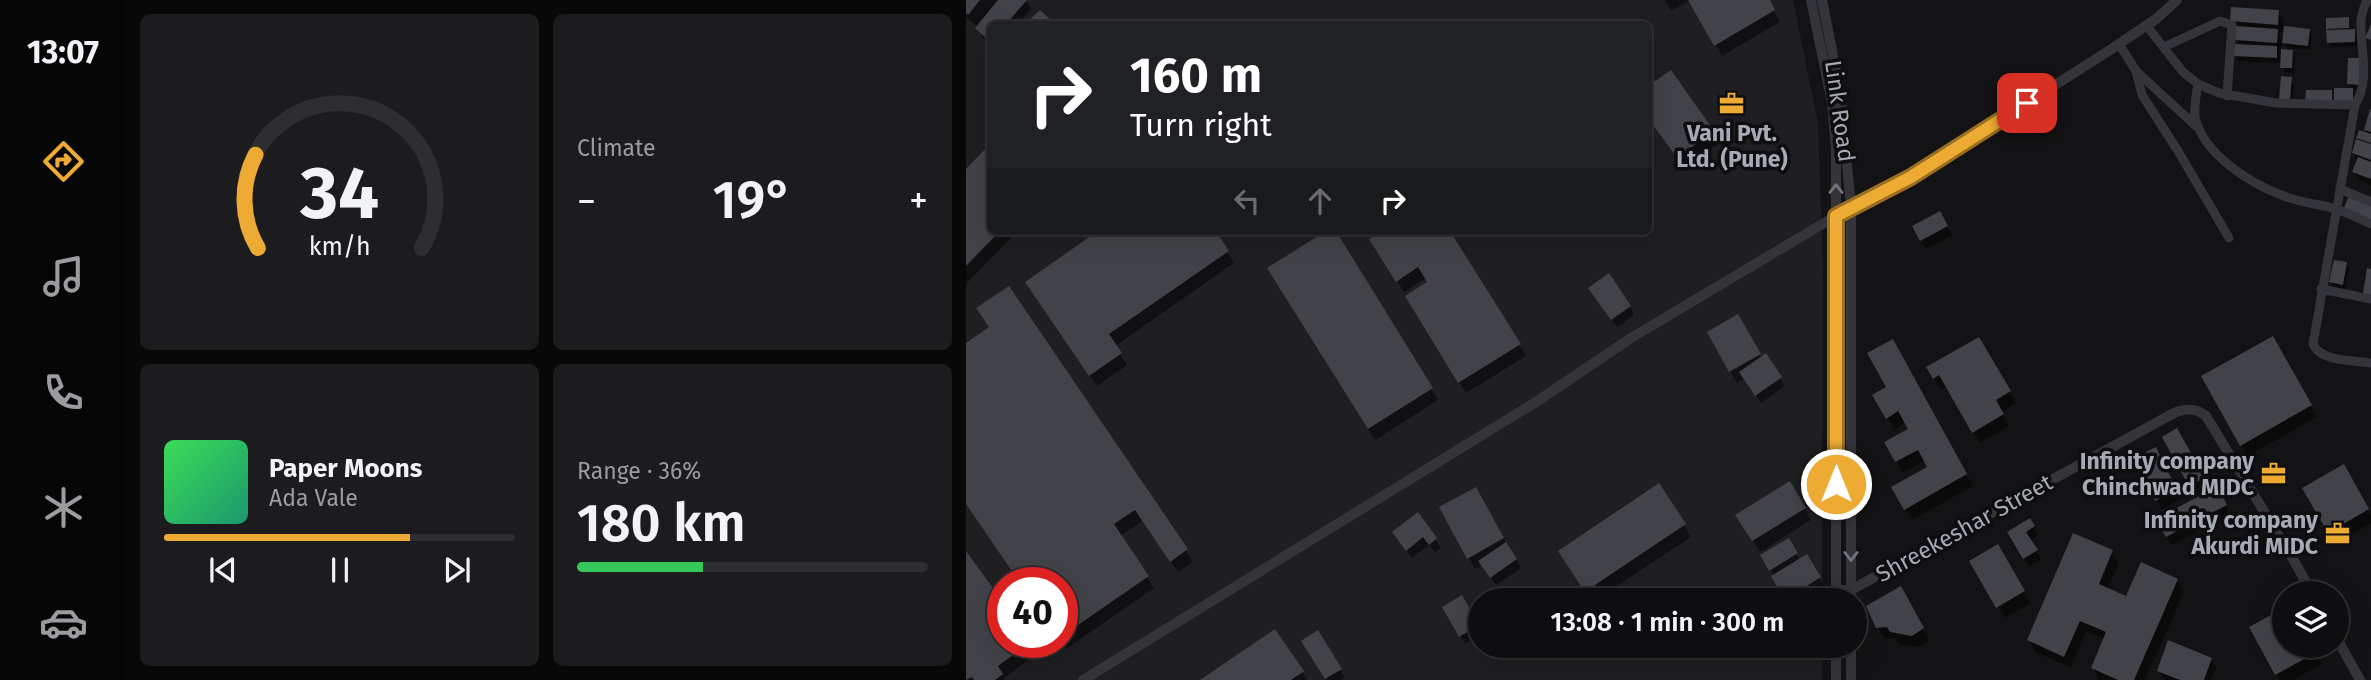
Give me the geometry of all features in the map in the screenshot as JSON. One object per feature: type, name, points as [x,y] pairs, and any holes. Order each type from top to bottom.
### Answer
[{"type":"street","name":"Link Road","points":[[1811,0],[1832,103],[1836,148],[1836,588]]},
{"type":"street","name":"Link Road","points":[[1822,0],[1840,91],[1851,207],[1851,588]]},
{"type":"street","points":[[1083,680],[1525,409],[1631,338],[1851,207],[1911,177],[2119,44],[2177,0]]},
{"type":"street","points":[[2367,0],[2361,25],[2369,73],[2355,105],[2313,344],[2315,351],[2324,356],[2371,363]]},
{"type":"street","points":[[2164,47],[2220,20],[2232,25],[2227,96]]},
{"type":"street","points":[[2146,25],[2183,72],[2198,84],[2227,96],[2276,103],[2355,105]]},
{"type":"street","points":[[2119,44],[2136,71],[2199,128],[2220,155],[2266,188],[2298,201],[2336,209],[2371,223]]},
{"type":"street","points":[[2136,71],[2141,94],[2230,238]]},
{"type":"street","points":[[2198,84],[2195,103],[2199,128]]},
{"type":"street","points":[[2340,190],[2371,202]]},
{"type":"street","points":[[2321,289],[2371,299]]},
{"type":"street","name":"Shreekeshar Street","points":[[1863,588],[2174,413],[2189,409],[2206,416],[2305,581]]},
{"type":"street","points":[[1836,658],[1836,680]]},
{"type":"street","points":[[1851,658],[1851,680]]},
{"type":"street","points":[[2348,658],[2360,680]]},
{"type":"shaded area","points":[[966,0],[1793,0],[1818,123],[1823,270],[1822,588],[1468,588],[1468,658],[1822,658],[1822,680],[966,680]]},
{"type":"building","points":[[966,0],[980,0],[968,15],[966,13]]},
{"type":"building","points":[[998,0],[1027,0],[1009,21],[987,21],[987,39],[975,28]]},
{"type":"building","points":[[1688,0],[1770,0],[1775,10],[1714,46]]},
{"type":"building","points":[[2231,7],[2279,10],[2278,25],[2230,21]]},
{"type":"building","points":[[1040,10],[1052,21],[1028,21]]},
{"type":"building","points":[[2349,17],[2349,28],[2326,29],[2326,18]]},
{"type":"building","points":[[2371,24],[2371,40],[2365,38]]},
{"type":"building","points":[[2236,26],[2278,29],[2277,43],[2235,40]]},
{"type":"building","points":[[2284,26],[2310,29],[2308,46],[2282,43]]},
{"type":"building","points":[[2355,29],[2355,42],[2327,43],[2326,30]]},
{"type":"building","points":[[2234,44],[2277,46],[2277,58],[2233,56]]},
{"type":"building","points":[[2281,49],[2293,50],[2292,68],[2280,68]]},
{"type":"building","points":[[2348,58],[2360,58],[2359,85],[2347,84]]},
{"type":"building","points":[[1671,70],[1714,131],[1677,158],[1652,124],[1652,83]]},
{"type":"building","points":[[2281,76],[2292,77],[2290,99],[2279,99]]},
{"type":"building","points":[[2334,88],[2353,88],[2353,102],[2334,102]]},
{"type":"building","points":[[2306,90],[2332,90],[2332,103],[2305,103]]},
{"type":"building","points":[[2371,109],[2371,132],[2364,130]]},
{"type":"building","points":[[2359,130],[2371,134],[2371,143],[2356,138]]},
{"type":"building","points":[[2356,139],[2371,144],[2371,160],[2352,153]]},
{"type":"building","points":[[987,147],[987,235],[996,235],[966,266],[966,169]]},
{"type":"building","points":[[2358,157],[2371,162],[2371,179],[2352,172]]},
{"type":"building","points":[[2349,196],[2371,205],[2371,222],[2343,210]]},
{"type":"building","points":[[1940,211],[1948,226],[1920,241],[1912,226]]},
{"type":"building","points":[[1092,235],[1219,235],[1229,251],[1109,334],[1122,353],[1089,376],[1025,282]]},
{"type":"building","points":[[1320,235],[1338,235],[1433,388],[1368,429],[1267,268]]},
{"type":"building","points":[[1376,235],[1453,235],[1521,344],[1458,383],[1405,296],[1427,282],[1418,267],[1396,282],[1369,239]]},
{"type":"building","points":[[2334,260],[2347,262],[2343,285],[2329,282]]},
{"type":"building","points":[[2367,268],[2371,269],[2371,295],[2363,293]]},
{"type":"building","points":[[1609,273],[1631,306],[1611,320],[1588,288]]},
{"type":"building","points":[[1009,286],[1188,549],[1170,562],[1135,510],[1114,524],[1149,576],[1078,625],[1078,567],[1009,567],[966,504],[966,343],[989,327],[976,308]]},
{"type":"building","points":[[1738,314],[1761,354],[1729,372],[1707,332]]},
{"type":"building","points":[[2273,336],[2312,405],[2240,446],[2201,376]]},
{"type":"building","points":[[1979,337],[2011,391],[1996,400],[2004,414],[1972,433],[1939,375],[1933,379],[1926,367]]},
{"type":"building","points":[[1893,339],[1967,474],[1904,510],[1891,487],[1927,467],[1918,450],[1895,462],[1884,442],[1908,429],[1898,411],[1886,419],[1872,395],[1886,387],[1867,353]]},
{"type":"building","points":[[1766,353],[1782,377],[1755,396],[1739,372]]},
{"type":"building","points":[[2177,428],[2205,478],[2189,486],[2162,437]]},
{"type":"building","points":[[2156,447],[2177,490],[2155,501],[2134,458]]},
{"type":"building","points":[[2344,464],[2369,509],[2328,533],[2302,488]]},
{"type":"building","points":[[1790,481],[1806,508],[1752,541],[1735,515]]},
{"type":"building","points":[[1659,483],[1686,524],[1595,585],[1597,588],[1582,588],[1558,551]]},
{"type":"building","points":[[2218,486],[2227,505],[2166,537],[2156,519]]},
{"type":"building","points":[[1476,487],[1504,538],[1467,559],[1439,507]]},
{"type":"building","points":[[1418,512],[1437,538],[1429,545],[1423,537],[1406,551],[1392,532]]},
{"type":"building","points":[[2030,518],[2035,526],[2026,532],[2038,550],[2023,559],[2007,532]]},
{"type":"building","points":[[2073,533],[2113,550],[2099,584],[2126,596],[2141,562],[2178,579],[2134,680],[2118,680],[2091,668],[2106,632],[2080,621],[2064,657],[2027,640]]},
{"type":"building","points":[[1789,538],[1798,553],[1769,571],[1760,555]]},
{"type":"building","points":[[1506,542],[1517,559],[1490,578],[1478,561]]},
{"type":"building","points":[[1998,544],[2025,591],[1996,608],[1969,561]]},
{"type":"building","points":[[966,551],[987,580],[987,658],[1009,658],[998,666],[1003,674],[995,680],[974,680],[972,677],[966,680]]},
{"type":"building","points":[[1807,554],[1821,577],[1804,588],[1778,588],[1771,576]]},
{"type":"building","points":[[1901,586],[1924,628],[1912,636],[1890,632],[1887,627],[1876,628],[1867,605]]},
{"type":"building","points":[[1462,595],[1468,606],[1468,632],[1459,637],[1442,607]]},
{"type":"building","points":[[2272,615],[2272,658],[2306,658],[2275,675],[2249,627]]},
{"type":"building","points":[[1275,629],[1304,671],[1291,680],[1200,680]]},
{"type":"building","points":[[1318,630],[1342,669],[1325,679],[1301,641]]},
{"type":"building","points":[[2168,640],[2212,658],[2204,680],[2180,680],[2157,671]]},
{"type":"place","name":"Vani Pvt. Ltd. (Pune)","points":[[1732,103]]},
{"type":"place","name":"Infinity company Chinchwad MIDC","points":[[2274,474]]},
{"type":"place","name":"Infinity company Akurdi MIDC","points":[[2338,533]]},
{"type":"route","points":[[1836,484],[1836,216],[1911,177],[2027,103]]}]
